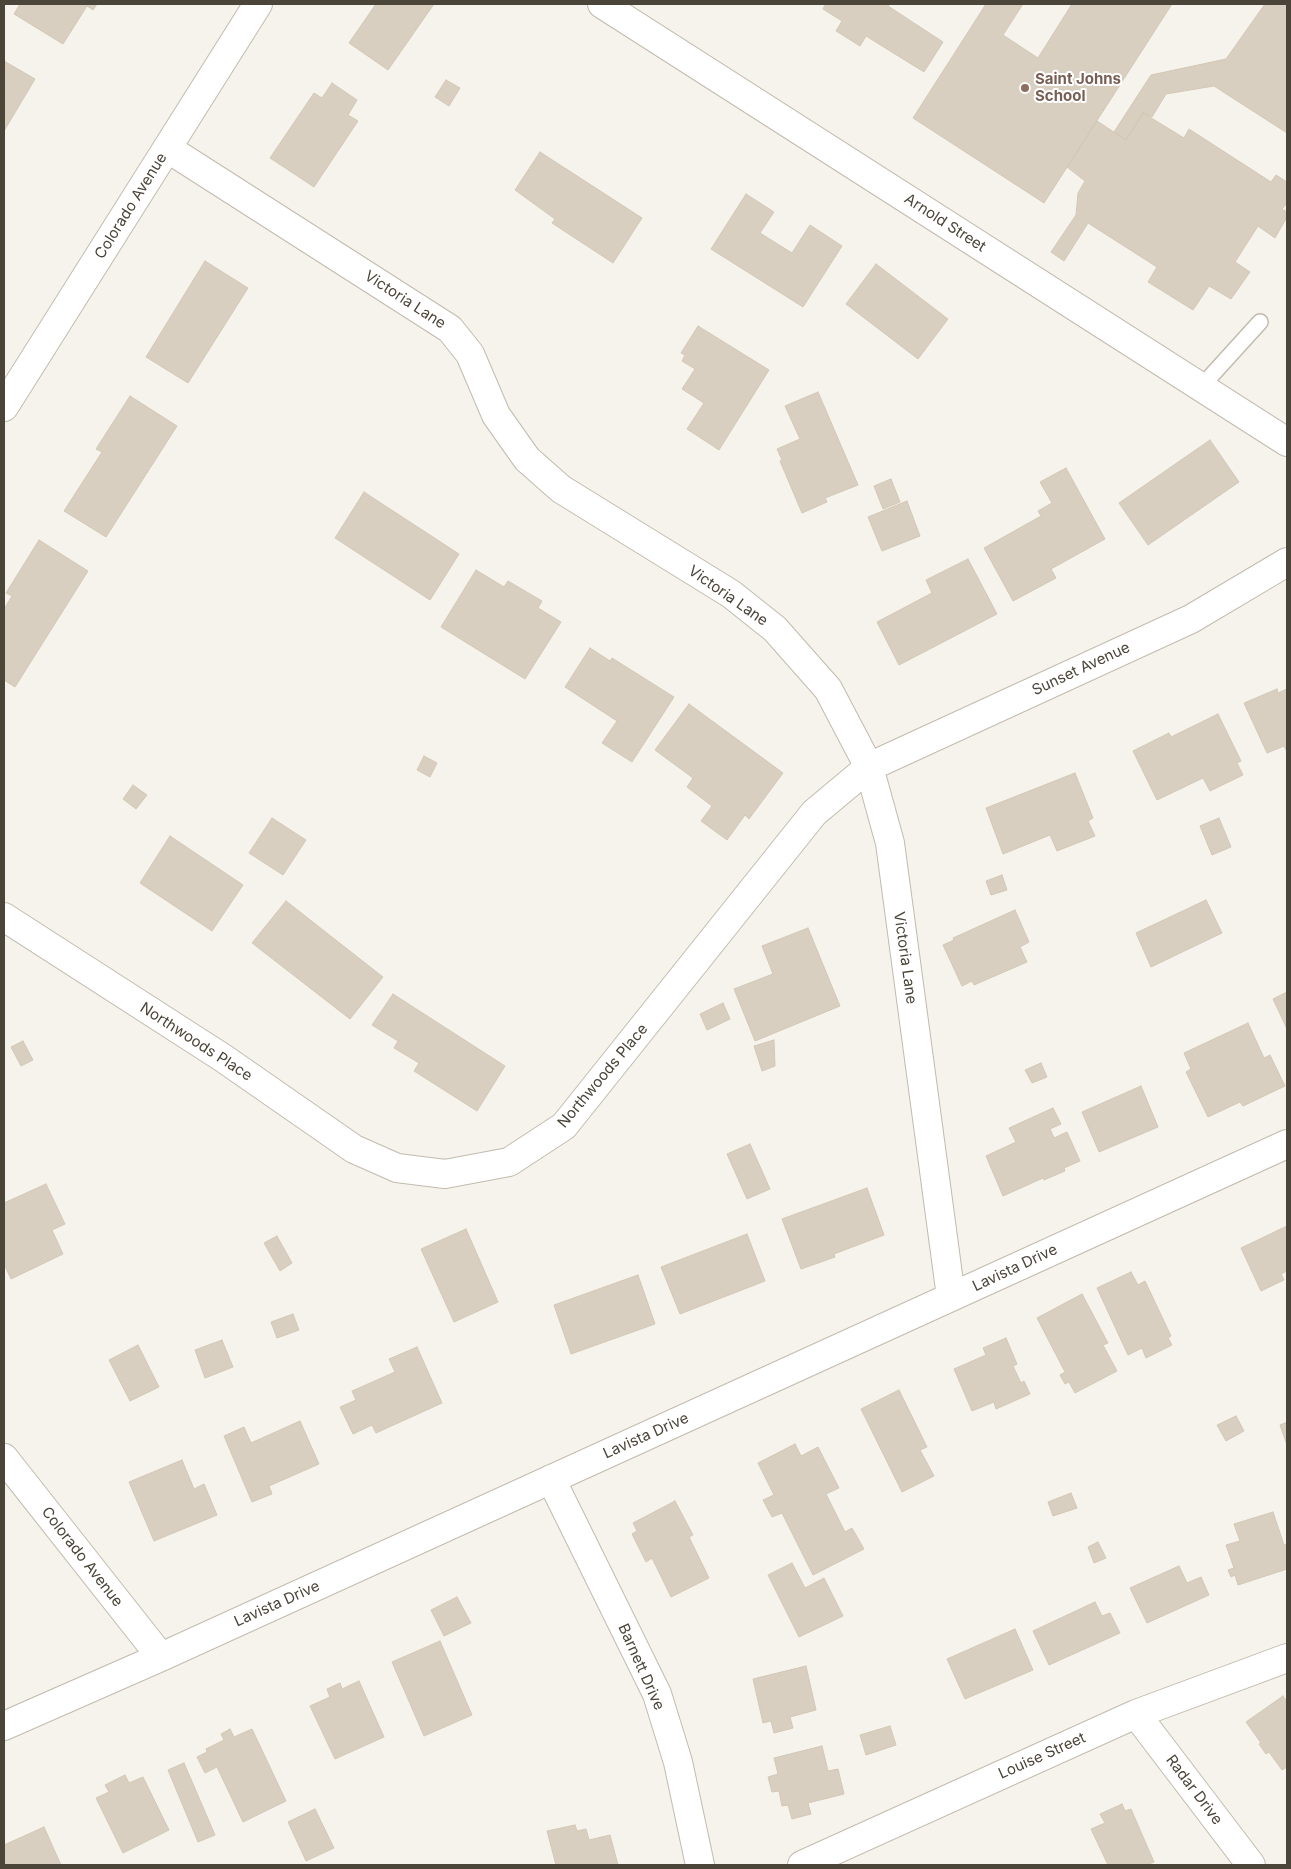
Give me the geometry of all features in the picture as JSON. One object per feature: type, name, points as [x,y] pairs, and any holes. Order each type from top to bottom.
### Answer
[{"type":"street","name":"Colorado Avenue","points":[[4,407],[258,4]]},
{"type":"street","name":"Arnold Street","points":[[602,4],[1287,442]]},
{"type":"street","name":"Victoria Lane","points":[[167,148],[450,329],[470,354],[496,415],[526,459],[561,489],[730,594],[775,629],[828,689],[869,767],[890,843],[951,1297]]},
{"type":"street","name":"Sunset Avenue","points":[[869,767],[1191,619],[1287,562]]},
{"type":"street","name":"Northwoods Place","points":[[4,917],[223,1058],[354,1149],[398,1168],[445,1174],[509,1162],[564,1126],[814,813],[869,767]]},
{"type":"street","name":"Lavista Drive","points":[[4,1726],[160,1657],[1287,1144]]},
{"type":"street","name":"Colorado Avenue","points":[[4,1458],[160,1657]]},
{"type":"street","name":"Barnett Drive","points":[[551,1479],[657,1694],[678,1762],[700,1865]]},
{"type":"street","name":"Louise Street","points":[[802,1865],[1136,1714],[1287,1658]]},
{"type":"street","name":"Radar Drive","points":[[1136,1714],[1251,1865]]},
{"type":"lane","points":[[1202,387],[1260,322]]},
{"type":"building","points":[[20,4],[97,4],[93,10],[87,6],[63,44],[14,14]]},
{"type":"building","points":[[376,4],[434,4],[388,70],[349,43]]},
{"type":"building","points":[[823,4],[890,4],[888,6],[943,42],[924,72],[866,36],[860,46],[836,31],[842,21],[823,9],[825,5]]},
{"type":"building","name":"Saint Johns School","points":[[986,4],[1023,4],[1003,35],[1038,58],[1072,4],[1172,4],[1044,203],[913,118]]},
{"type":"building","name":"Saint Johns School","points":[[1265,4],[1287,4],[1287,133],[1214,86],[1166,94],[1152,117],[1143,113],[1126,140],[1114,132],[1151,75],[1226,59]]},
{"type":"building","points":[[4,61],[35,79],[4,131]]},
{"type":"building","points":[[446,80],[460,88],[449,106],[435,97]]},
{"type":"building","points":[[332,83],[357,100],[348,115],[358,121],[314,187],[270,158],[314,93],[322,98]]},
{"type":"building","points":[[1143,113],[1184,138],[1189,129],[1271,182],[1276,175],[1287,182],[1287,203],[1282,209],[1287,212],[1287,217],[1275,238],[1258,226],[1235,262],[1250,272],[1231,299],[1209,286],[1193,310],[1148,282],[1157,267],[1088,223],[1064,261],[1051,252],[1076,215],[1078,193],[1085,181],[1067,167],[1097,121],[1126,140]]},
{"type":"building","points":[[540,152],[642,218],[613,263],[552,223],[555,219],[515,190]]},
{"type":"building","points":[[746,194],[774,212],[760,233],[792,253],[810,225],[842,246],[803,307],[711,249]]},
{"type":"building","points":[[205,261],[248,288],[188,383],[146,357]]},
{"type":"building","points":[[876,264],[948,319],[918,359],[846,304]]},
{"type":"building","points":[[698,326],[769,370],[719,450],[687,429],[704,403],[682,389],[695,369],[682,361],[685,355],[681,353]]},
{"type":"building","points":[[818,392],[858,485],[825,498],[827,502],[802,513],[780,461],[782,460],[777,449],[800,439],[785,406]]},
{"type":"building","points":[[130,396],[177,426],[106,537],[64,511],[102,452],[96,449]]},
{"type":"building","points":[[1210,440],[1239,482],[1148,545],[1119,503]]},
{"type":"building","points":[[1066,468],[1105,539],[1051,569],[1056,578],[1013,601],[984,548],[1041,516],[1038,511],[1052,503],[1040,482]]},
{"type":"building","points":[[891,479],[900,502],[883,509],[874,486]]},
{"type":"building","points":[[364,492],[459,554],[430,600],[335,538]]},
{"type":"building","points":[[907,501],[920,536],[882,551],[868,517]]},
{"type":"building","points":[[39,540],[88,571],[15,687],[4,680],[4,609],[12,596],[6,593]]},
{"type":"building","points":[[968,559],[997,614],[899,665],[877,622],[932,593],[926,580]]},
{"type":"building","points":[[476,570],[504,587],[508,581],[542,601],[538,608],[561,622],[525,679],[441,627]]},
{"type":"building","points":[[590,648],[610,661],[612,658],[674,697],[632,762],[602,743],[617,721],[565,687]]},
{"type":"building","points":[[1277,689],[1278,693],[1287,689],[1287,752],[1284,746],[1267,753],[1244,703]]},
{"type":"building","points":[[689,704],[783,773],[749,819],[745,815],[727,840],[701,821],[712,806],[687,787],[693,778],[655,750]]},
{"type":"building","points":[[1218,714],[1241,761],[1237,763],[1243,775],[1210,791],[1203,778],[1157,800],[1133,751],[1169,733],[1171,737]]},
{"type":"building","points":[[424,756],[437,763],[430,777],[417,770]]},
{"type":"building","points":[[1075,773],[1093,818],[1088,821],[1095,836],[1057,851],[1050,835],[1003,854],[986,808]]},
{"type":"building","points":[[133,785],[147,795],[136,809],[123,799]]},
{"type":"building","points":[[272,818],[306,840],[283,875],[249,853]]},
{"type":"building","points":[[1219,818],[1231,847],[1212,855],[1200,826]]},
{"type":"building","points":[[170,836],[243,885],[212,931],[140,883]]},
{"type":"building","points":[[1002,875],[1007,890],[991,895],[986,881]]},
{"type":"building","points":[[1206,900],[1222,933],[1151,967],[1136,933]]},
{"type":"building","points":[[286,901],[383,977],[350,1019],[252,943]]},
{"type":"building","points":[[1015,910],[1029,942],[1020,947],[1027,962],[974,985],[972,981],[962,986],[943,945],[954,940],[953,938]]},
{"type":"building","points":[[808,928],[840,1006],[755,1041],[734,989],[773,974],[762,946]]},
{"type":"building","points":[[1287,992],[1287,1029],[1273,999]]},
{"type":"building","points":[[393,994],[505,1066],[477,1111],[414,1071],[419,1063],[394,1048],[398,1041],[372,1025]]},
{"type":"building","points":[[723,1003],[730,1019],[707,1030],[700,1014]]},
{"type":"building","points":[[1248,1023],[1264,1058],[1270,1055],[1285,1086],[1243,1106],[1240,1102],[1208,1117],[1186,1072],[1191,1069],[1184,1053]]},
{"type":"building","points":[[774,1040],[775,1066],[762,1071],[754,1046]]},
{"type":"building","points":[[23,1041],[33,1060],[21,1066],[11,1047]]},
{"type":"building","points":[[1041,1063],[1047,1077],[1032,1083],[1025,1070]]},
{"type":"building","points":[[1141,1086],[1158,1127],[1099,1152],[1082,1112]]},
{"type":"building","points":[[1053,1108],[1061,1124],[1050,1129],[1054,1138],[1067,1132],[1080,1161],[1064,1168],[1065,1171],[1044,1180],[1043,1178],[1003,1196],[986,1156],[1016,1142],[1009,1128]]},
{"type":"building","points":[[750,1144],[770,1189],[747,1199],[727,1154]]},
{"type":"building","points":[[46,1184],[65,1224],[52,1230],[63,1254],[11,1279],[4,1264],[4,1203]]},
{"type":"building","points":[[867,1188],[884,1235],[834,1254],[835,1257],[801,1269],[782,1219]]},
{"type":"building","points":[[1287,1226],[1287,1271],[1281,1274],[1284,1280],[1261,1291],[1241,1248]]},
{"type":"building","points":[[466,1229],[498,1302],[454,1322],[421,1249]]},
{"type":"building","points":[[747,1234],[765,1281],[680,1314],[661,1267]]},
{"type":"building","points":[[277,1236],[292,1263],[280,1271],[264,1243]]},
{"type":"building","points":[[1131,1272],[1138,1285],[1145,1281],[1171,1336],[1168,1338],[1172,1345],[1146,1358],[1142,1348],[1128,1355],[1097,1288]]},
{"type":"building","points":[[638,1275],[655,1324],[571,1354],[554,1305]]},
{"type":"building","points":[[1082,1294],[1108,1343],[1103,1345],[1117,1371],[1075,1393],[1069,1382],[1065,1384],[1060,1375],[1065,1372],[1037,1318]]},
{"type":"building","points":[[293,1314],[299,1330],[277,1338],[271,1322]]},
{"type":"building","points":[[1006,1338],[1017,1364],[1013,1366],[1021,1383],[1024,1381],[1030,1394],[996,1409],[994,1402],[972,1411],[954,1369],[986,1355],[983,1348]]},
{"type":"building","points":[[222,1340],[233,1367],[205,1378],[195,1350]]},
{"type":"building","points":[[138,1345],[159,1387],[130,1401],[109,1360]]},
{"type":"building","points":[[417,1347],[442,1403],[376,1433],[372,1425],[353,1434],[340,1407],[356,1400],[352,1391],[395,1372],[389,1359]]},
{"type":"building","points":[[899,1390],[927,1447],[920,1450],[934,1476],[902,1492],[861,1409]]},
{"type":"building","points":[[1236,1416],[1244,1431],[1226,1441],[1217,1425]]},
{"type":"building","points":[[300,1421],[319,1464],[269,1486],[272,1494],[252,1502],[224,1436],[244,1427],[251,1443]]},
{"type":"building","points":[[1287,1422],[1287,1445],[1280,1425]]},
{"type":"building","points":[[795,1444],[801,1456],[818,1447],[839,1488],[826,1494],[845,1532],[852,1528],[864,1549],[813,1575],[782,1513],[772,1517],[763,1500],[774,1495],[758,1463]]},
{"type":"building","points":[[182,1460],[194,1489],[204,1484],[217,1515],[154,1541],[129,1482]]},
{"type":"building","points":[[1071,1493],[1077,1508],[1053,1516],[1048,1502]]},
{"type":"building","points":[[675,1501],[693,1535],[689,1537],[709,1578],[671,1597],[652,1558],[646,1562],[632,1534],[637,1531],[633,1523]]},
{"type":"building","points":[[1273,1512],[1284,1545],[1287,1544],[1287,1569],[1238,1585],[1235,1575],[1231,1577],[1228,1570],[1234,1568],[1226,1545],[1240,1541],[1234,1524]]},
{"type":"building","points":[[1098,1542],[1106,1558],[1094,1563],[1088,1547]]},
{"type":"building","points":[[792,1563],[805,1588],[824,1578],[843,1616],[799,1637],[768,1575]]},
{"type":"building","points":[[1179,1566],[1187,1583],[1201,1577],[1209,1595],[1147,1623],[1130,1588]]},
{"type":"building","points":[[457,1597],[471,1623],[444,1636],[431,1610]]},
{"type":"building","points":[[1095,1602],[1102,1616],[1110,1613],[1120,1633],[1049,1665],[1033,1631]]},
{"type":"building","points":[[1015,1629],[1033,1670],[965,1699],[947,1659]]},
{"type":"building","points":[[440,1641],[472,1715],[424,1736],[392,1662]]},
{"type":"building","points":[[806,1666],[816,1710],[790,1717],[793,1728],[774,1733],[771,1721],[763,1723],[753,1679]]},
{"type":"building","points":[[359,1681],[384,1737],[335,1759],[310,1706],[330,1697],[327,1689],[340,1683],[342,1689]]},
{"type":"building","points":[[1283,1696],[1287,1702],[1287,1767],[1282,1770],[1269,1752],[1266,1754],[1259,1744],[1261,1743],[1246,1722]]},
{"type":"building","points":[[890,1726],[896,1745],[866,1755],[860,1735]]},
{"type":"building","points":[[230,1729],[234,1737],[252,1729],[286,1801],[243,1822],[217,1767],[205,1773],[197,1757],[207,1752],[206,1749],[224,1740],[221,1734]]},
{"type":"building","points":[[822,1746],[828,1771],[838,1769],[844,1794],[808,1803],[811,1814],[792,1819],[788,1805],[782,1806],[779,1791],[772,1792],[768,1777],[778,1774],[774,1758]]},
{"type":"building","points":[[184,1763],[215,1835],[198,1842],[168,1770]]},
{"type":"building","points":[[125,1775],[129,1783],[143,1777],[169,1830],[123,1853],[96,1798],[109,1792],[105,1785]]},
{"type":"building","points":[[1122,1804],[1125,1811],[1131,1809],[1154,1862],[1146,1865],[1108,1865],[1091,1829],[1105,1823],[1100,1814]]},
{"type":"building","points":[[315,1809],[334,1848],[306,1861],[288,1822]]},
{"type":"building","points":[[575,1825],[577,1831],[586,1829],[589,1840],[610,1835],[618,1865],[556,1865],[547,1831]]},
{"type":"building","points":[[44,1827],[61,1865],[4,1865],[4,1845]]},
{"type":"place","name":"Saint Johns School","points":[[1025,88]]}]
